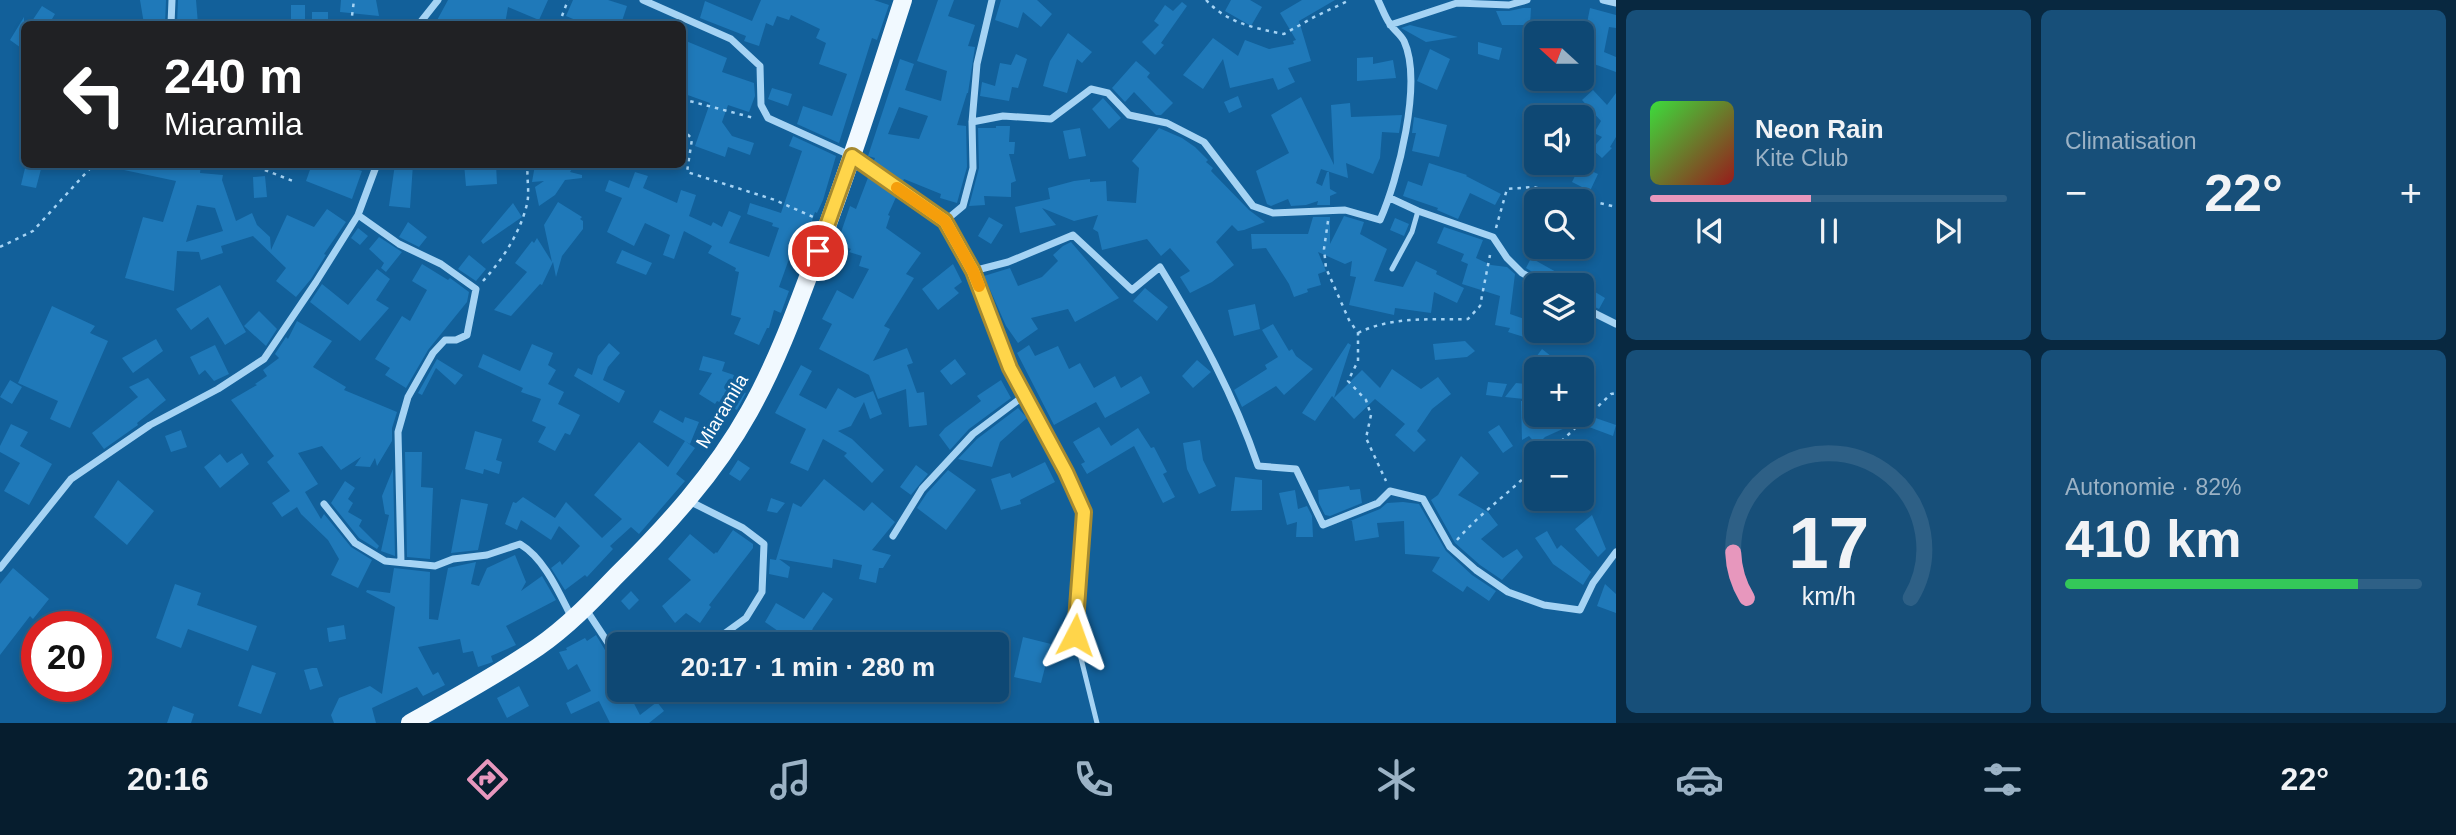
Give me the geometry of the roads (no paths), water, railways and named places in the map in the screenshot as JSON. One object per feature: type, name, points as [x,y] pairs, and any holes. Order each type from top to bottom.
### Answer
[{"type":"main road","name":"Miaramila","points":[[410,723],[540,646],[579,613],[669,522],[705,478],[748,413],[777,356],[852,156],[903,0]]},
{"type":"street","points":[[171,21],[173,0]]},
{"type":"street","points":[[421,21],[438,0]]},
{"type":"street","points":[[643,0],[731,39],[760,66],[761,105],[768,118],[852,156],[945,221],[973,271],[1010,368],[1076,493]]},
{"type":"street","points":[[945,221],[963,205],[973,168],[972,122],[977,64],[992,0]]},
{"type":"street","points":[[972,122],[1003,116],[1052,119],[1091,89],[1108,93],[1129,115],[1167,123],[1204,142],[1253,206],[1273,213],[1346,210],[1380,220],[1390,198],[1410,109],[1412,70],[1403,39],[1390,25],[1378,0]]},
{"type":"street","points":[[1390,25],[1457,3],[1509,5],[1527,0]]},
{"type":"street","points":[[1603,0],[1616,3]]},
{"type":"street","points":[[0,568],[71,479],[150,425],[218,389],[264,359],[358,215],[376,168]]},
{"type":"street","points":[[1390,198],[1418,211],[1493,237],[1507,258],[1524,275]]},
{"type":"street","points":[[358,215],[399,244],[441,264],[476,289],[467,335],[456,340],[445,340],[433,353],[408,397],[398,432],[401,562]]},
{"type":"street","points":[[973,271],[1008,262],[1073,235],[1132,290],[1160,267],[1223,378],[1242,418],[1258,466],[1296,469],[1323,525],[1378,503],[1390,491],[1423,499],[1450,547],[1508,592],[1544,605],[1580,610],[1593,583],[1616,552]]},
{"type":"street","points":[[1594,313],[1616,324]]},
{"type":"street","points":[[893,536],[922,489],[973,434],[1025,396]]},
{"type":"street","points":[[687,500],[743,528],[764,544],[762,592],[746,618],[727,632]]},
{"type":"street","points":[[324,504],[355,543],[385,561],[435,566],[453,559],[487,555],[520,544],[531,551],[554,584],[607,646]]},
{"type":"lane","points":[[1392,270],[1412,232],[1418,211]]},
{"type":"lane","points":[[1076,493],[1084,512],[1075,635],[1097,723]]}]
